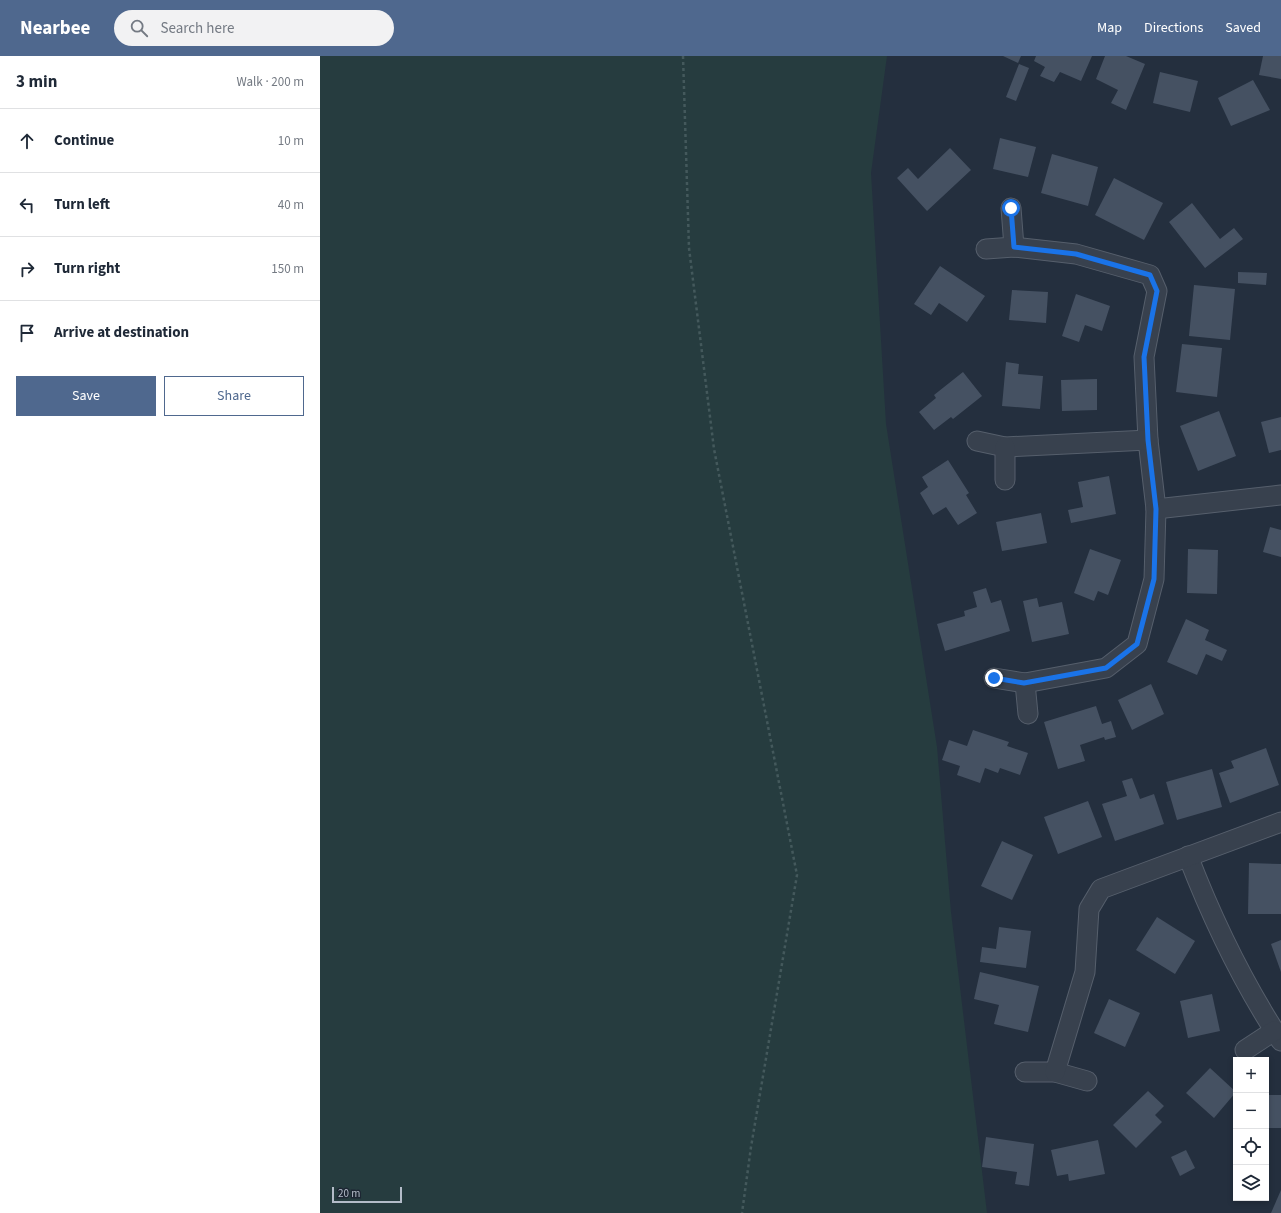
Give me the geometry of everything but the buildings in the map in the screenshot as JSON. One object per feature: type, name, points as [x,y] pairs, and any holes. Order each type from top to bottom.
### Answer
[{"type":"street","points":[[1011,208],[1014,247]]},
{"type":"street","points":[[986,249],[1014,247],[1076,254],[1150,275],[1157,291],[1144,357],[1148,440],[1156,509],[1154,579],[1137,644],[1106,668],[1024,683],[994,678]]},
{"type":"street","points":[[977,441],[1005,447],[1148,440]]},
{"type":"street","points":[[1005,447],[1005,480]]},
{"type":"street","points":[[1156,509],[1281,494]]},
{"type":"street","points":[[1024,683],[1028,714]]},
{"type":"street","points":[[1055,1072],[1085,972],[1089,909],[1101,889],[1281,822]]},
{"type":"street","points":[[1188,856],[1205,900],[1232,959],[1278,1036],[1245,1050]]},
{"type":"street","points":[[1025,1072],[1055,1072],[1087,1082]]},
{"type":"path","points":[[683,56],[689,248],[714,449],[797,875],[751,1147],[742,1213]]},
{"type":"green space","points":[[320,56],[887,56],[871,173],[886,424],[937,747],[951,912],[987,1213],[320,1213]]},
{"type":"route","points":[[994,678],[1024,683],[1106,668],[1137,644],[1154,579],[1156,509],[1148,440],[1144,357],[1157,291],[1150,275],[1076,254],[1014,247],[1011,208]]}]
